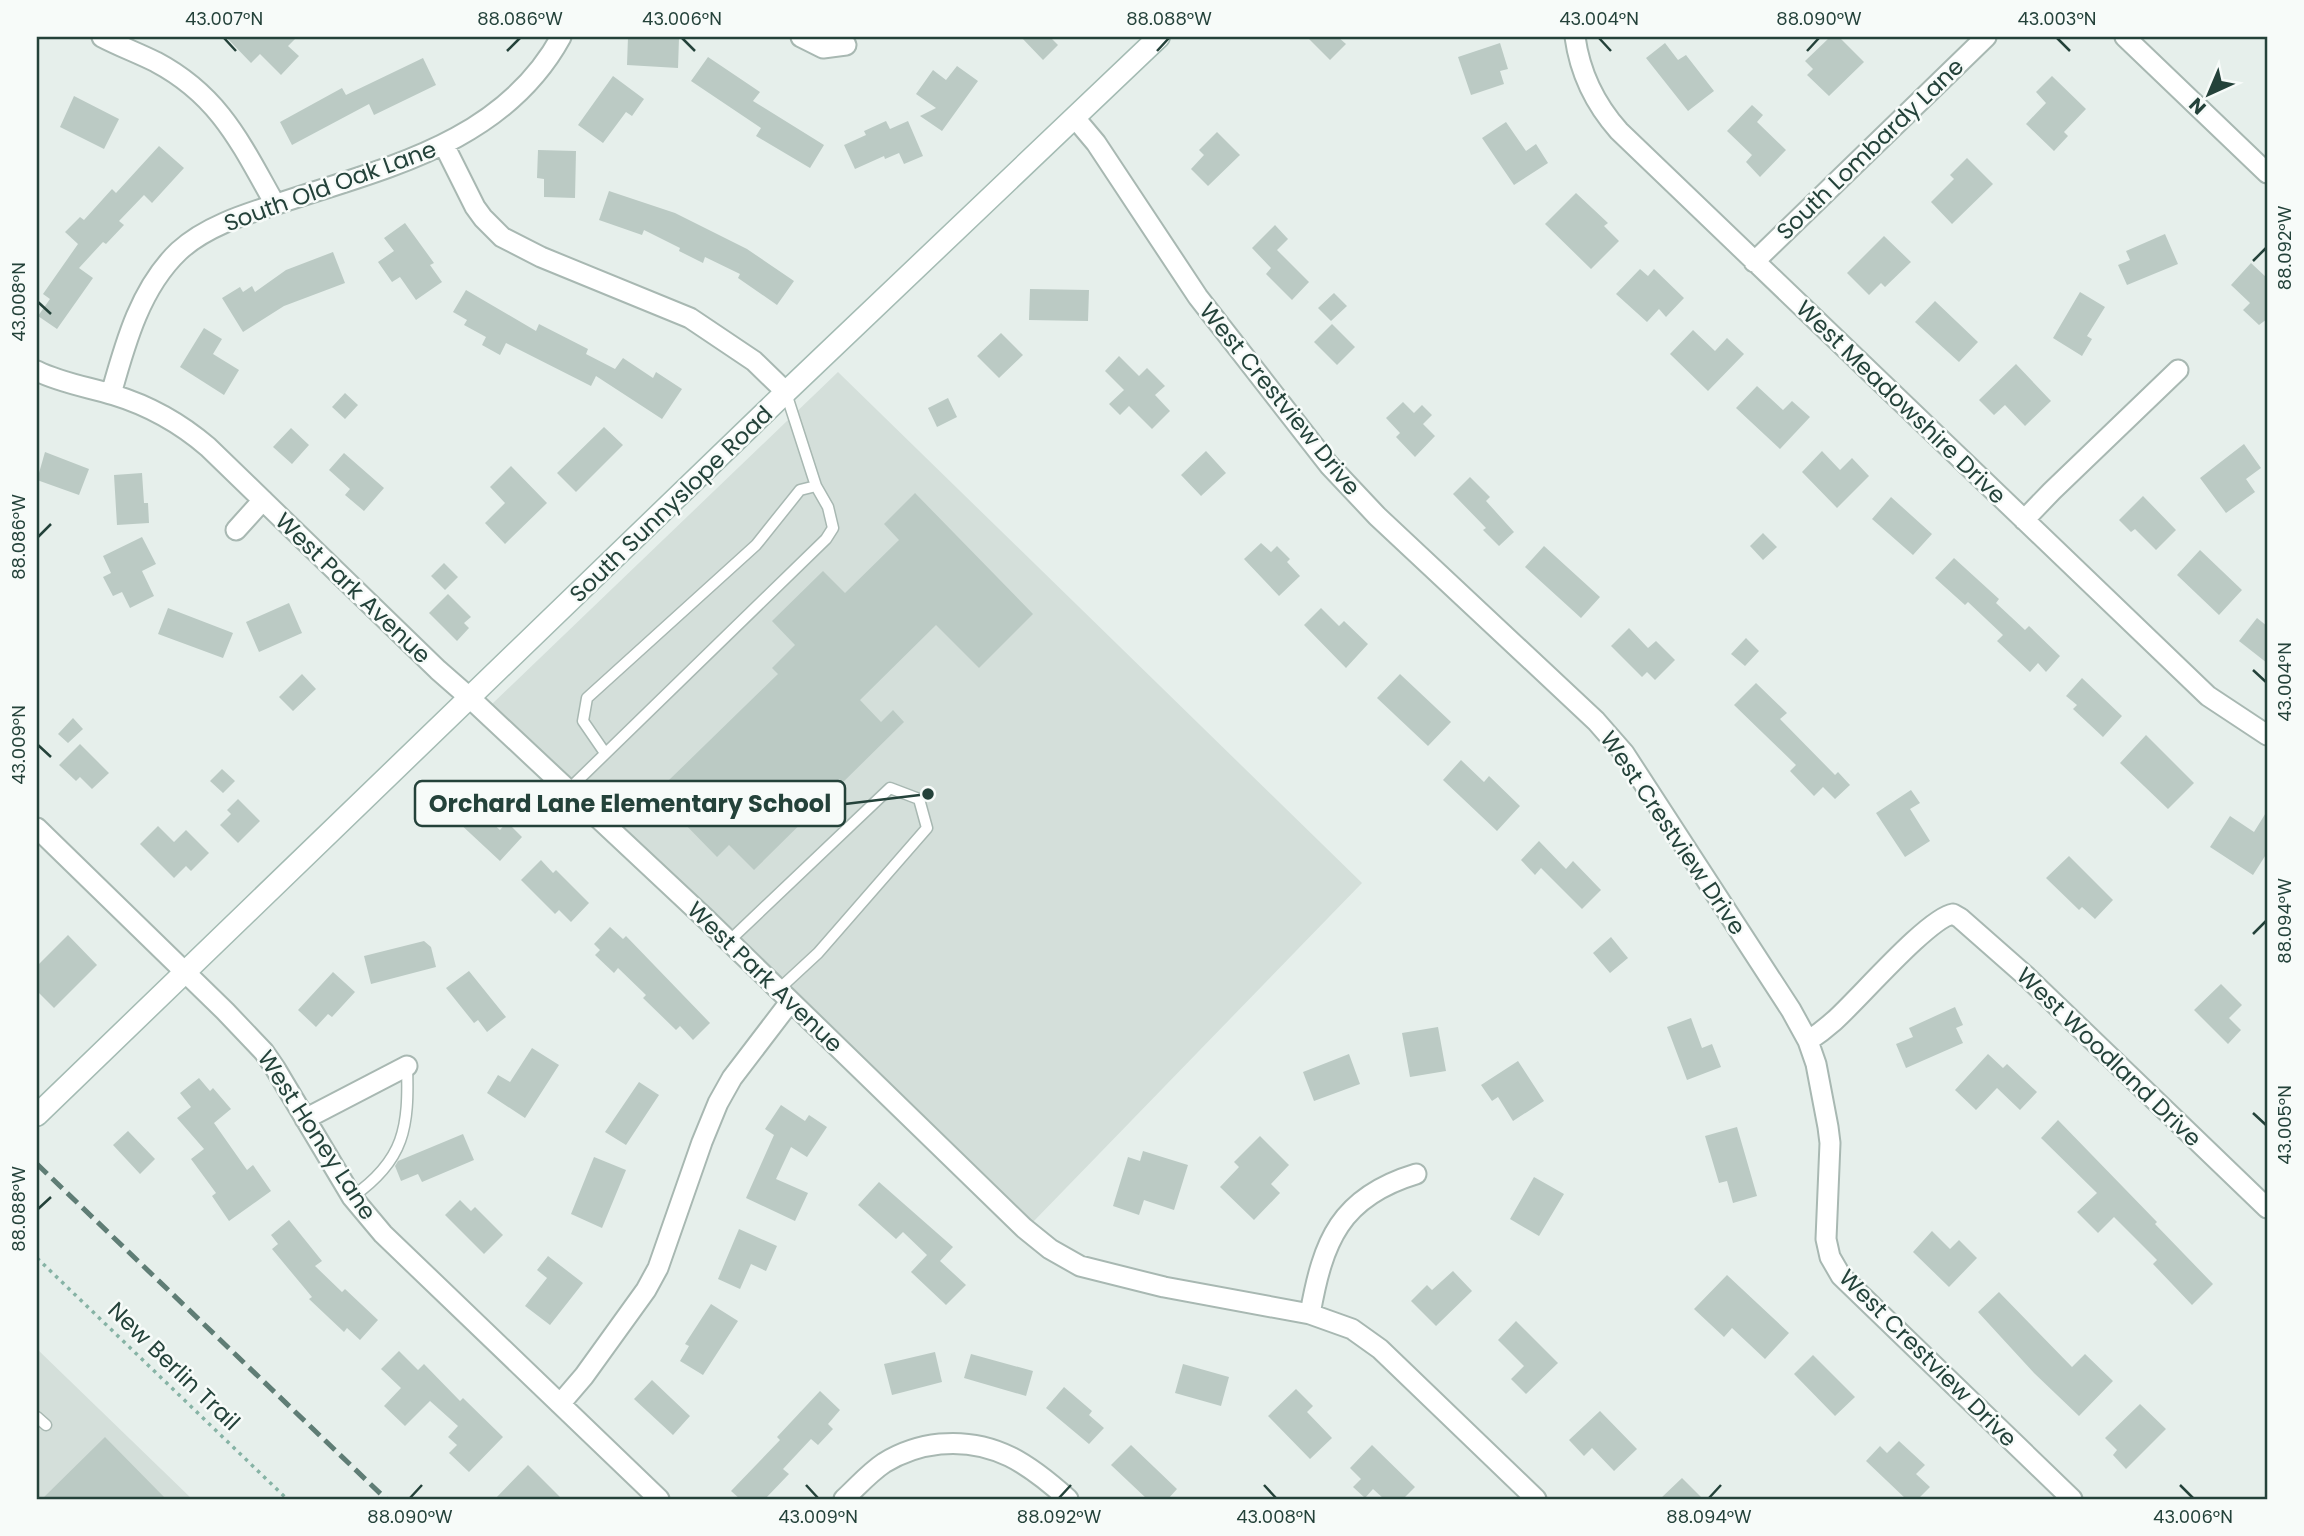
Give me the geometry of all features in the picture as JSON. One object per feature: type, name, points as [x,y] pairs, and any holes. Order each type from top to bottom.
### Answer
[{"type":"street","points":[[102,37],[157,63],[210,102],[224,117],[240,142],[275,204]]},
{"type":"street","name":"South Old Oak Lane","points":[[111,394],[137,314],[166,266],[180,250],[219,225],[275,204],[361,178],[444,145],[510,101],[536,73],[561,37]]},
{"type":"street","points":[[801,37],[823,48],[846,46]]},
{"type":"street","name":"South Sunnyslope Road","points":[[37,1115],[1159,37]]},
{"type":"street","name":"West Meadowshire Drive","points":[[1575,37],[1587,83],[1606,117],[2208,696],[2267,736]]},
{"type":"street","name":"South Lombardy Lane","points":[[1754,262],[1986,37]]},
{"type":"street","points":[[2126,37],[2267,173]]},
{"type":"street","name":"West Crestview Drive","points":[[1075,118],[1096,143],[1198,297],[1329,465],[1377,516],[1596,721],[1624,753],[1791,1010],[1808,1041],[1816,1065],[1830,1143],[1826,1238],[1830,1257],[1841,1276],[2072,1499]]},
{"type":"street","points":[[444,145],[475,207],[502,237],[541,257],[690,318],[754,361],[786,393]]},
{"type":"street","name":"West Park Avenue","points":[[37,370],[66,383],[111,394],[163,414],[188,430],[428,661],[569,789],[729,941],[1024,1228],[1050,1249],[1080,1266],[1103,1273],[1310,1314],[1352,1329],[1380,1349],[1536,1499]]},
{"type":"street","points":[[2024,520],[2178,370]]},
{"type":"street","points":[[236,530],[263,500]]},
{"type":"street","name":"West Honey Lane","points":[[37,828],[264,1052],[352,1196],[383,1234],[659,1499]]},
{"type":"street","name":"West Woodland Drive","points":[[1808,1041],[1834,1021],[1922,934],[1947,915],[1953,914],[2026,978],[2267,1208]]},
{"type":"street","points":[[560,1404],[584,1376],[646,1290],[657,1268],[718,1104],[784,996]]},
{"type":"street","points":[[305,1119],[407,1066]]},
{"type":"street","points":[[1310,1314],[1322,1261],[1340,1222],[1354,1206],[1374,1191],[1395,1180],[1416,1174]]},
{"type":"street","points":[[844,1499],[870,1473],[887,1461],[929,1445],[953,1443],[995,1449],[1028,1466],[1068,1499]]},
{"type":"lane","points":[[569,789],[603,749],[826,539],[833,528],[828,507],[816,486],[786,393]]},
{"type":"lane","points":[[603,749],[583,722],[587,698],[756,545],[800,490],[816,486]]},
{"type":"lane","points":[[729,941],[890,788],[919,799],[927,828],[784,996]]},
{"type":"lane","points":[[352,1196],[370,1184],[390,1160],[404,1133],[408,1107],[407,1066]]},
{"type":"lane","points":[[37,1417],[46,1425]]},
{"type":"path","name":"New Berlin Trail","points":[[37,1258],[287,1499]]},
{"type":"shaded area","points":[[838,372],[1362,883],[1033,1222],[492,704]]},
{"type":"shaded area","points":[[37,1349],[192,1499],[37,1499]]},
{"type":"building","points":[[226,37],[297,37],[288,46],[299,56],[281,75],[260,54],[251,63]]},
{"type":"building","points":[[628,37],[679,38],[678,68],[627,65]]},
{"type":"building","points":[[1021,37],[1050,37],[1058,45],[1043,60]]},
{"type":"building","points":[[1307,37],[1338,37],[1346,44],[1330,60]]},
{"type":"building","points":[[1830,37],[1839,37],[1864,62],[1829,96],[1807,75],[1813,69],[1805,61]]},
{"type":"building","points":[[1500,43],[1508,69],[1500,71],[1504,84],[1471,95],[1458,57]]},
{"type":"building","points":[[1665,43],[1678,60],[1686,55],[1714,91],[1688,111],[1646,58]]},
{"type":"building","points":[[708,57],[760,92],[753,101],[824,145],[810,168],[756,136],[761,128],[691,81]]},
{"type":"building","points":[[423,58],[436,85],[374,115],[369,104],[292,145],[280,122],[342,88],[346,95]]},
{"type":"building","points":[[957,66],[978,81],[942,131],[920,116],[936,108],[916,94],[933,70],[946,80]]},
{"type":"building","points":[[613,76],[644,99],[632,116],[626,112],[603,143],[578,125]]},
{"type":"building","points":[[2052,76],[2086,109],[2064,132],[2068,136],[2054,151],[2026,124],[2046,103],[2036,92]]},
{"type":"building","points":[[74,96],[119,119],[104,149],[60,127]]},
{"type":"building","points":[[1752,105],[1763,115],[1757,122],[1786,150],[1760,177],[1746,162],[1752,155],[1727,131]]},
{"type":"building","points":[[886,121],[890,129],[908,121],[923,156],[904,164],[899,153],[885,159],[884,156],[855,169],[844,145],[866,135],[864,131]]},
{"type":"building","points":[[1506,122],[1526,151],[1536,144],[1548,163],[1514,185],[1482,138]]},
{"type":"building","points":[[1217,132],[1240,155],[1208,186],[1191,169],[1204,155],[1199,150]]},
{"type":"building","points":[[159,146],[184,168],[152,203],[144,195],[119,221],[124,225],[106,244],[103,242],[79,268],[93,278],[57,329],[38,316],[50,299],[43,294],[78,244],[65,232],[80,217],[84,220],[112,189],[116,193]]},
{"type":"building","points":[[538,150],[576,151],[575,198],[544,197],[544,179],[537,178]]},
{"type":"building","points":[[1967,158],[1993,184],[1952,224],[1931,202],[1954,179],[1950,175]]},
{"type":"building","points":[[609,191],[675,213],[747,249],[794,281],[777,305],[738,278],[740,274],[705,257],[703,263],[644,230],[642,235],[599,220]]},
{"type":"building","points":[[1576,193],[1608,223],[1604,226],[1619,241],[1591,269],[1545,224]]},
{"type":"building","points":[[405,223],[434,263],[430,265],[442,282],[416,300],[400,277],[392,282],[378,262],[394,251],[384,238]]},
{"type":"building","points":[[1275,225],[1288,239],[1277,250],[1309,282],[1292,300],[1266,274],[1271,268],[1252,248]]},
{"type":"building","points":[[2165,234],[2178,264],[2127,285],[2118,265],[2130,260],[2126,251]]},
{"type":"building","points":[[1884,236],[1911,262],[1885,287],[1881,283],[1869,295],[1847,273]]},
{"type":"building","points":[[333,252],[345,283],[284,306],[243,332],[222,298],[240,287],[243,292],[252,286],[255,292],[286,270]]},
{"type":"building","points":[[2251,263],[2267,278],[2267,319],[2259,325],[2243,310],[2250,303],[2231,285]]},
{"type":"building","points":[[1640,269],[1648,276],[1654,269],[1684,298],[1666,317],[1659,309],[1647,322],[1616,294]]},
{"type":"building","points":[[1030,289],[1089,290],[1088,321],[1029,320]]},
{"type":"building","points":[[466,290],[536,331],[539,324],[588,349],[586,354],[615,369],[623,358],[653,378],[656,372],[682,389],[662,419],[596,376],[591,386],[506,343],[500,355],[482,345],[486,337],[464,325],[467,320],[453,312]]},
{"type":"building","points":[[2080,292],[2105,307],[2087,336],[2092,339],[2082,356],[2053,338]]},
{"type":"building","points":[[1334,293],[1347,306],[1331,321],[1318,308]]},
{"type":"building","points":[[1935,301],[1978,342],[1959,362],[1915,322]]},
{"type":"building","points":[[1332,324],[1355,347],[1337,365],[1314,342]]},
{"type":"building","points":[[204,328],[222,339],[213,354],[239,370],[224,395],[180,367]]},
{"type":"building","points":[[1693,330],[1715,351],[1727,338],[1744,354],[1708,391],[1670,354]]},
{"type":"building","points":[[1001,333],[1023,355],[999,378],[977,356]]},
{"type":"building","points":[[1119,356],[1139,376],[1147,368],[1165,386],[1155,395],[1170,411],[1152,429],[1129,406],[1120,415],[1109,404],[1124,390],[1105,371]]},
{"type":"building","points":[[2016,364],[2051,401],[2025,426],[2005,405],[1994,415],[1979,400]]},
{"type":"building","points":[[1757,386],[1783,410],[1792,401],[1810,417],[1780,449],[1736,408]]},
{"type":"building","points":[[345,393],[358,405],[345,419],[332,407]]},
{"type":"building","points":[[948,398],[957,417],[937,427],[928,408]]},
{"type":"building","points":[[1403,402],[1414,413],[1422,405],[1432,415],[1423,424],[1435,436],[1415,457],[1396,437],[1400,433],[1386,418]]},
{"type":"building","points":[[604,427],[623,445],[576,492],[557,473]]},
{"type":"building","points":[[291,428],[309,445],[292,464],[273,447]]},
{"type":"building","points":[[2244,444],[2261,468],[2246,479],[2255,492],[2226,513],[2200,478]]},
{"type":"building","points":[[1206,451],[1226,473],[1201,496],[1181,475]]},
{"type":"building","points":[[1822,451],[1840,470],[1852,458],[1869,476],[1837,508],[1802,472]]},
{"type":"building","points":[[45,452],[89,469],[79,495],[37,480]]},
{"type":"building","points":[[344,453],[384,488],[364,511],[345,495],[350,489],[329,470]]},
{"type":"building","points":[[511,466],[547,503],[505,544],[485,523],[505,503],[490,487]]},
{"type":"building","points":[[142,473],[144,503],[148,503],[149,523],[117,525],[114,475]]},
{"type":"building","points":[[1470,477],[1490,497],[1486,501],[1514,532],[1499,546],[1483,530],[1486,528],[1453,494]]},
{"type":"building","points":[[915,493],[1033,614],[979,668],[936,625],[860,700],[881,722],[893,710],[904,722],[754,870],[729,845],[717,857],[679,818],[692,806],[668,781],[778,674],[772,668],[795,645],[772,621],[823,571],[845,593],[899,540],[884,524]]},
{"type":"building","points":[[2143,496],[2176,530],[2156,550],[2135,529],[2131,532],[2119,520]]},
{"type":"building","points":[[1891,497],[1932,534],[1913,555],[1872,519]]},
{"type":"building","points":[[1763,533],[1777,547],[1763,560],[1750,546]]},
{"type":"building","points":[[142,537],[156,564],[142,571],[154,596],[130,608],[122,592],[113,596],[103,577],[111,573],[103,556]]},
{"type":"building","points":[[1261,543],[1271,552],[1277,546],[1290,559],[1287,562],[1300,576],[1279,596],[1244,559]]},
{"type":"building","points":[[1544,546],[1600,597],[1581,618],[1525,567]]},
{"type":"building","points":[[2200,550],[2242,590],[2219,615],[2177,575]]},
{"type":"building","points":[[1954,558],[1999,599],[1996,603],[2025,630],[2029,626],[2060,656],[2046,672],[2038,663],[2030,672],[1997,641],[2003,635],[1968,602],[1965,605],[1935,578]]},
{"type":"building","points":[[444,563],[458,577],[445,590],[431,576]]},
{"type":"building","points":[[448,594],[471,617],[464,623],[469,628],[457,641],[429,613]]},
{"type":"building","points":[[289,603],[302,633],[259,652],[246,622]]},
{"type":"building","points":[[168,608],[233,633],[223,658],[158,634]]},
{"type":"building","points":[[1321,608],[1339,626],[1344,621],[1368,644],[1346,668],[1304,625]]},
{"type":"building","points":[[2257,618],[2267,626],[2267,663],[2239,641]]},
{"type":"building","points":[[1629,628],[1648,648],[1656,641],[1675,660],[1655,680],[1647,672],[1642,677],[1611,646]]},
{"type":"building","points":[[1746,638],[1759,651],[1745,666],[1731,654]]},
{"type":"building","points":[[302,674],[316,689],[293,711],[279,697]]},
{"type":"building","points":[[1400,674],[1451,722],[1428,746],[1377,698]]},
{"type":"building","points":[[2082,678],[2122,716],[2103,737],[2073,709],[2077,705],[2066,696]]},
{"type":"building","points":[[1756,683],[1787,713],[1780,719],[1835,775],[1838,772],[1850,785],[1835,799],[1823,787],[1814,796],[1790,771],[1796,765],[1734,705]]},
{"type":"building","points":[[73,718],[83,729],[68,743],[58,734]]},
{"type":"building","points":[[2146,735],[2194,783],[2168,809],[2120,763]]},
{"type":"building","points":[[80,744],[109,773],[92,789],[80,777],[76,781],[59,765]]},
{"type":"building","points":[[1461,760],[1484,782],[1489,776],[1520,806],[1497,831],[1443,780]]},
{"type":"building","points":[[222,769],[235,781],[223,793],[210,781]]},
{"type":"building","points":[[1911,790],[1920,803],[1910,809],[1930,841],[1905,857],[1876,813]]},
{"type":"building","points":[[238,799],[260,821],[238,843],[220,825],[231,814],[227,810]]},
{"type":"building","points":[[472,805],[500,830],[507,822],[522,837],[500,861],[457,821]]},
{"type":"building","points":[[2267,811],[2267,853],[2253,875],[2210,847],[2230,816],[2254,832]]},
{"type":"building","points":[[158,826],[174,842],[186,830],[209,853],[191,871],[186,866],[174,878],[140,844]]},
{"type":"building","points":[[1539,841],[1566,869],[1573,861],[1601,890],[1582,909],[1541,868],[1535,875],[1521,860]]},
{"type":"building","points":[[2069,856],[2113,900],[2095,919],[2082,907],[2079,910],[2046,878]]},
{"type":"building","points":[[541,860],[553,873],[556,870],[589,903],[571,922],[559,910],[555,914],[521,880]]},
{"type":"building","points":[[610,927],[623,939],[626,936],[710,1023],[693,1040],[680,1026],[676,1030],[643,998],[646,995],[618,968],[614,973],[595,955],[600,950],[594,944]]},
{"type":"building","points":[[68,935],[97,965],[54,1008],[37,991],[37,966]]},
{"type":"building","points":[[1611,937],[1628,958],[1610,973],[1593,953]]},
{"type":"building","points":[[424,941],[431,947],[436,967],[371,984],[364,956]]},
{"type":"building","points":[[469,971],[506,1017],[487,1032],[478,1020],[474,1023],[446,988]]},
{"type":"building","points":[[333,972],[355,992],[332,1017],[328,1014],[316,1027],[298,1010]]},
{"type":"building","points":[[2221,984],[2242,1005],[2229,1018],[2241,1030],[2228,1044],[2194,1010]]},
{"type":"building","points":[[1955,1007],[1963,1025],[1956,1028],[1963,1043],[1906,1068],[1896,1044],[1913,1037],[1909,1028]]},
{"type":"building","points":[[1691,1018],[1702,1048],[1712,1044],[1721,1067],[1687,1080],[1667,1027]]},
{"type":"building","points":[[1438,1027],[1446,1071],[1410,1077],[1402,1033]]},
{"type":"building","points":[[532,1048],[559,1065],[525,1118],[487,1093],[498,1075],[510,1082]]},
{"type":"building","points":[[1349,1054],[1360,1084],[1314,1101],[1303,1072]]},
{"type":"building","points":[[1988,1054],[2003,1068],[2007,1064],[2037,1092],[2020,1110],[1997,1088],[1976,1110],[1955,1090]]},
{"type":"building","points":[[1518,1061],[1544,1101],[1513,1121],[1498,1097],[1492,1101],[1481,1085]]},
{"type":"building","points":[[199,1078],[210,1091],[213,1088],[231,1109],[214,1123],[247,1170],[253,1165],[271,1191],[229,1221],[212,1196],[216,1193],[191,1159],[204,1149],[177,1118],[191,1107],[180,1093]]},
{"type":"building","points":[[639,1082],[659,1095],[626,1145],[605,1132]]},
{"type":"building","points":[[781,1105],[805,1121],[809,1115],[827,1127],[807,1157],[791,1147],[776,1179],[808,1193],[795,1221],[746,1198],[774,1135],[765,1129]]},
{"type":"building","points":[[2058,1120],[2213,1284],[2192,1305],[2153,1264],[2157,1260],[2114,1217],[2098,1233],[2077,1212],[2097,1193],[2041,1138]]},
{"type":"building","points":[[1737,1127],[1757,1196],[1733,1203],[1727,1181],[1719,1183],[1705,1136]]},
{"type":"building","points":[[128,1131],[155,1159],[140,1174],[113,1145]]},
{"type":"building","points":[[463,1134],[474,1160],[422,1182],[418,1174],[401,1181],[395,1166],[398,1161]]},
{"type":"building","points":[[1260,1136],[1289,1165],[1271,1184],[1280,1193],[1254,1220],[1220,1187],[1239,1167],[1234,1162]]},
{"type":"building","points":[[1143,1151],[1188,1165],[1174,1210],[1144,1200],[1139,1215],[1113,1206],[1128,1157],[1140,1161]]},
{"type":"building","points":[[594,1157],[626,1170],[602,1228],[571,1214]]},
{"type":"building","points":[[1534,1177],[1564,1194],[1539,1236],[1510,1219]]},
{"type":"building","points":[[879,1182],[953,1247],[940,1261],[966,1285],[946,1305],[911,1272],[927,1255],[903,1232],[896,1239],[858,1205]]},
{"type":"building","points":[[460,1200],[471,1211],[475,1207],[503,1235],[484,1254],[445,1215]]},
{"type":"building","points":[[289,1220],[322,1261],[315,1266],[342,1292],[345,1289],[378,1320],[360,1340],[347,1328],[344,1332],[309,1299],[312,1297],[272,1249],[278,1244],[271,1235]]},
{"type":"building","points":[[739,1229],[777,1246],[766,1271],[751,1264],[740,1289],[718,1279]]},
{"type":"building","points":[[1932,1231],[1950,1249],[1959,1240],[1977,1258],[1949,1287],[1913,1252]]},
{"type":"building","points":[[548,1256],[583,1283],[550,1325],[525,1306],[547,1278],[537,1270]]},
{"type":"building","points":[[1453,1271],[1472,1291],[1436,1326],[1411,1301],[1427,1285],[1432,1290]]},
{"type":"building","points":[[1727,1275],[1789,1333],[1765,1359],[1732,1328],[1724,1337],[1694,1309]]},
{"type":"building","points":[[1999,1292],[2072,1367],[2085,1354],[2113,1381],[2079,1416],[2034,1373],[1978,1312]]},
{"type":"building","points":[[711,1304],[738,1321],[703,1375],[680,1361],[689,1346],[685,1344]]},
{"type":"building","points":[[1516,1321],[1558,1363],[1526,1394],[1511,1379],[1524,1366],[1498,1340]]},
{"type":"building","points":[[399,1351],[418,1370],[424,1364],[460,1401],[463,1398],[503,1437],[469,1472],[449,1453],[457,1445],[448,1437],[458,1426],[430,1401],[405,1426],[384,1406],[401,1388],[381,1369]]},
{"type":"building","points":[[935,1352],[942,1382],[892,1395],[884,1364]]},
{"type":"building","points":[[971,1354],[1033,1371],[1026,1396],[964,1378]]},
{"type":"building","points":[[1813,1355],[1855,1397],[1835,1416],[1794,1374]]},
{"type":"building","points":[[1183,1364],[1229,1377],[1221,1406],[1175,1393]]},
{"type":"building","points":[[652,1380],[690,1416],[673,1435],[634,1399]]},
{"type":"building","points":[[1064,1387],[1092,1411],[1089,1415],[1104,1428],[1089,1444],[1046,1408]]},
{"type":"building","points":[[1296,1389],[1313,1406],[1307,1412],[1332,1438],[1310,1459],[1268,1416]]},
{"type":"building","points":[[820,1391],[840,1410],[828,1424],[833,1429],[818,1445],[811,1439],[783,1469],[789,1474],[765,1499],[740,1499],[731,1491],[780,1440],[777,1437]]},
{"type":"building","points":[[2140,1404],[2166,1429],[2126,1469],[2113,1455],[2117,1450],[2105,1438]]},
{"type":"building","points":[[1600,1411],[1637,1449],[1614,1471],[1592,1448],[1584,1456],[1569,1440]]},
{"type":"building","points":[[105,1437],[166,1499],[42,1499]]},
{"type":"building","points":[[1899,1441],[1925,1465],[1916,1474],[1930,1487],[1918,1499],[1906,1499],[1866,1461],[1880,1446],[1887,1453]]},
{"type":"building","points":[[1131,1445],[1177,1489],[1168,1499],[1147,1499],[1111,1465]]},
{"type":"building","points":[[1372,1445],[1415,1487],[1403,1499],[1384,1499],[1373,1489],[1365,1498],[1353,1487],[1361,1479],[1350,1468]]},
{"type":"building","points":[[528,1465],[562,1499],[495,1499]]},
{"type":"building","points":[[1682,1478],[1703,1499],[1660,1499]]},
{"type":"railway","points":[[37,1164],[386,1499]]},
{"type":"place","name":"Orchard Lane Elementary School","points":[[928,794]]}]
